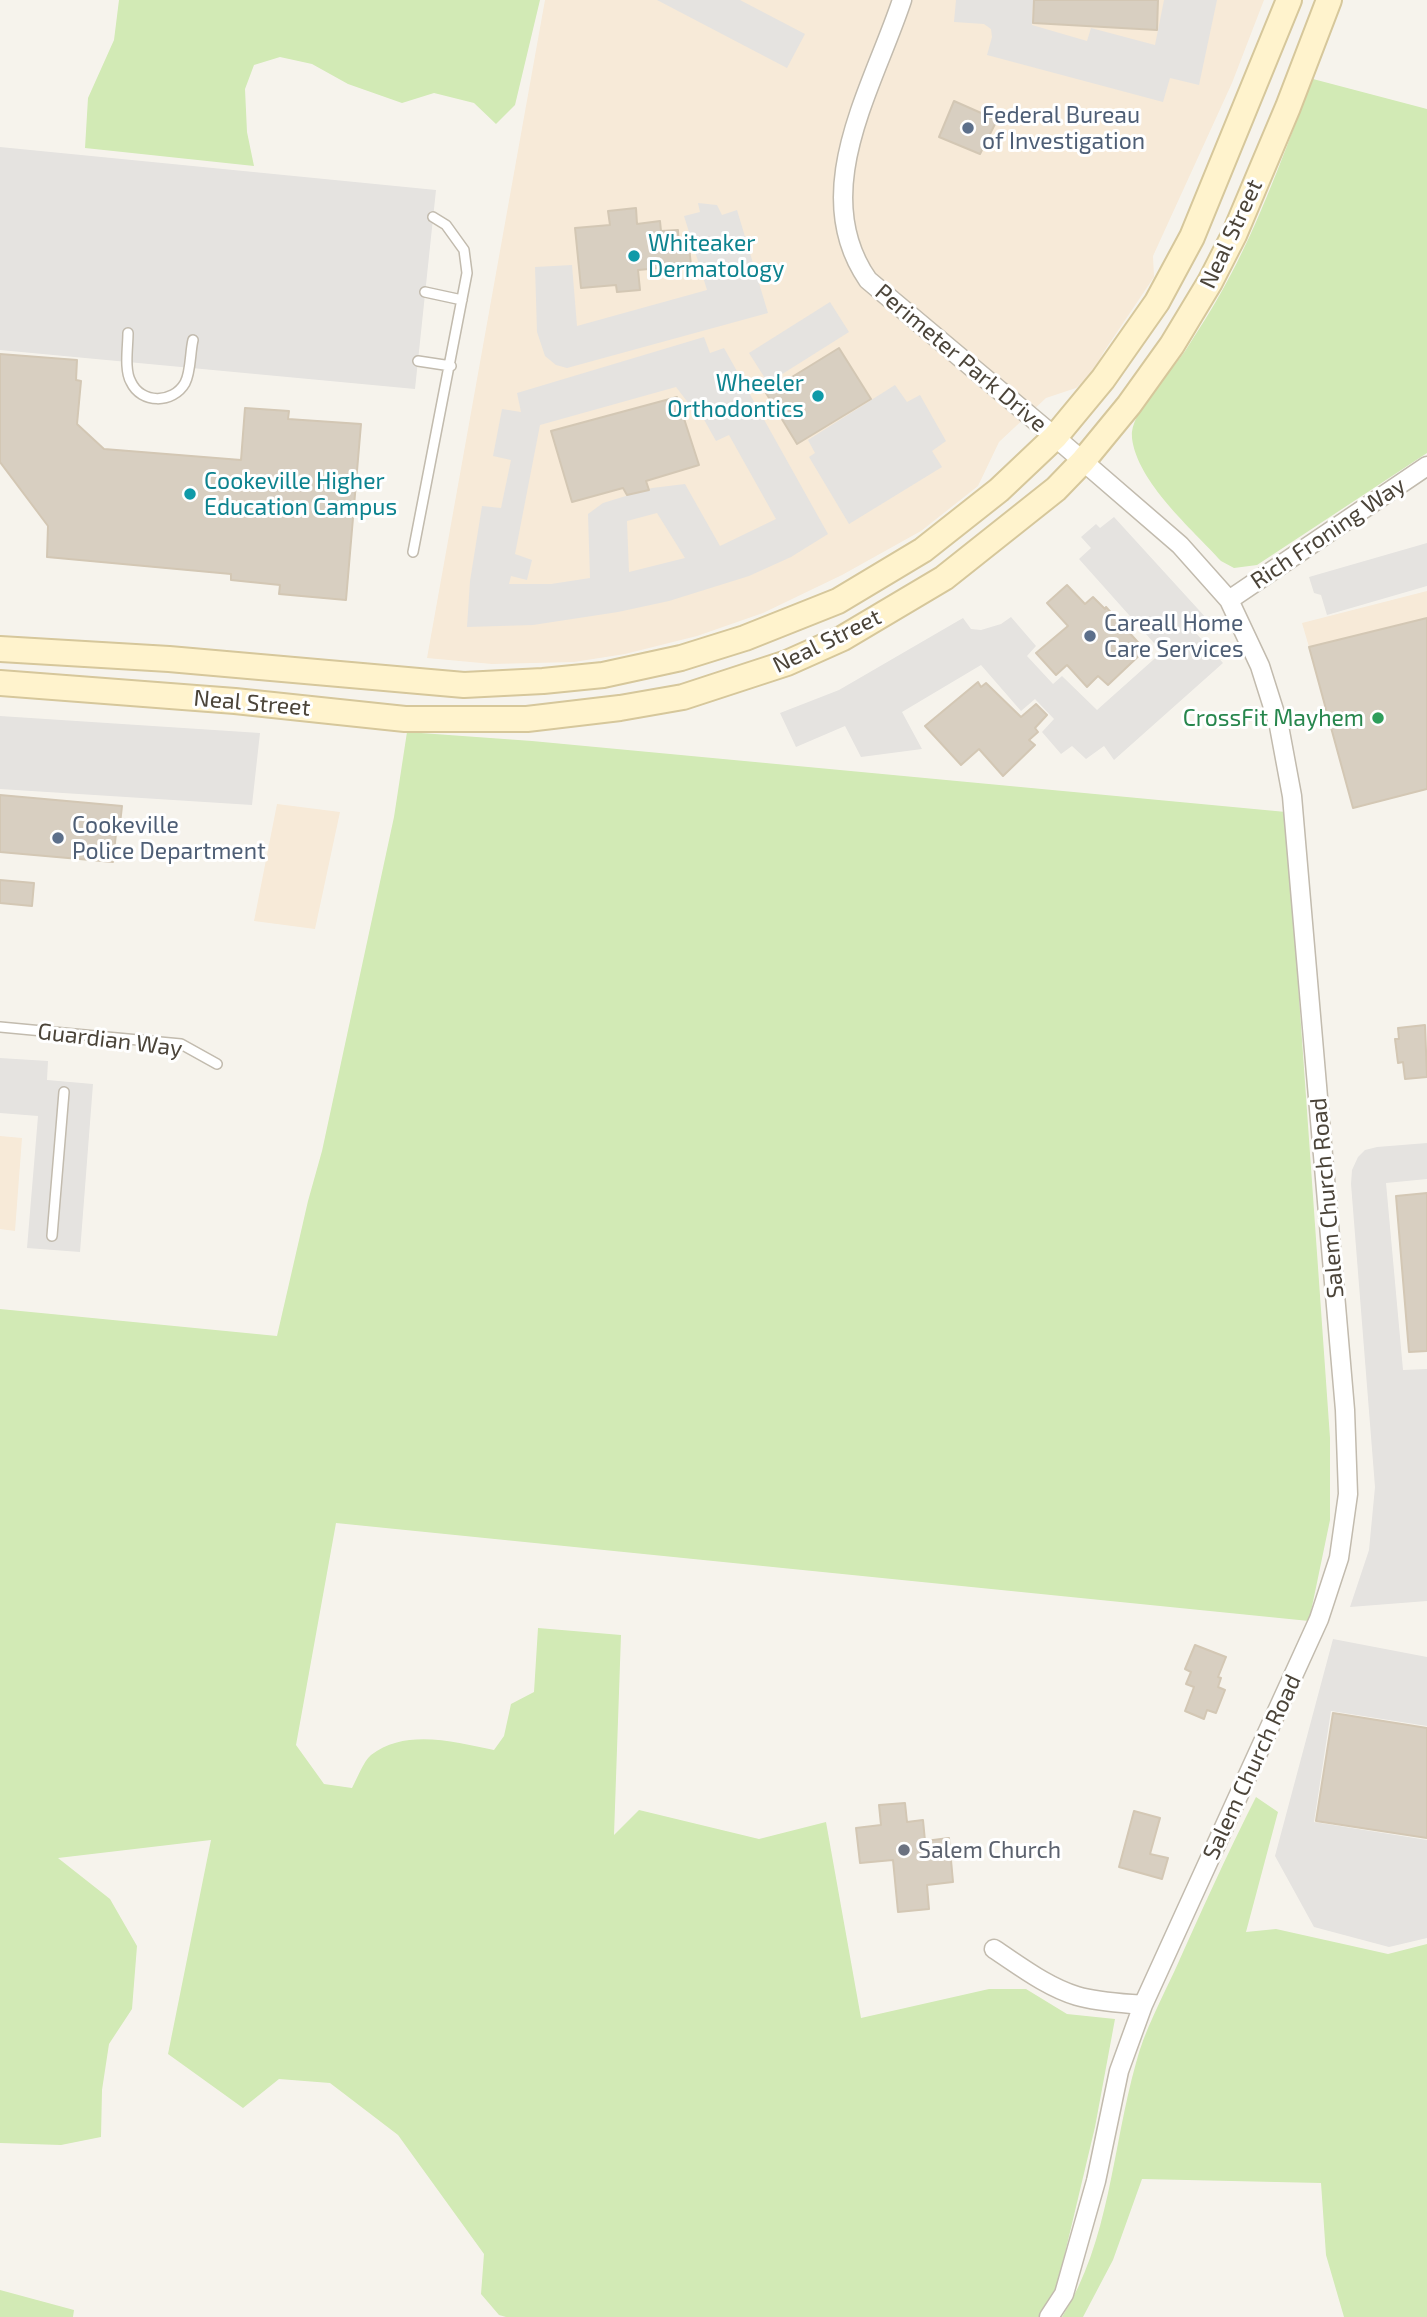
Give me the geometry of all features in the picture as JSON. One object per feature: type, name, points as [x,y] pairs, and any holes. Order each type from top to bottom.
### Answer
[{"type":"main road","name":"Neal Street","points":[[0,649],[169,659],[464,685],[543,681],[603,675],[681,657],[745,638],[838,601],[923,550],[999,490],[1055,437],[1103,379],[1157,302],[1186,248],[1289,0]]},
{"type":"main road","name":"Neal Street","points":[[0,683],[235,701],[405,719],[527,719],[683,697],[755,674],[843,638],[944,578],[1056,489],[1129,405],[1172,345],[1210,282],[1234,234],[1288,107],[1329,0]]},
{"type":"main road","points":[[745,638],[755,674]]},
{"type":"street","name":"Perimeter Park Drive","points":[[902,0],[849,145],[842,181],[843,217],[853,252],[868,280],[1055,437]]},
{"type":"street","name":"Salem Church Road","points":[[1049,2317],[1064,2294],[1096,2181],[1119,2071],[1143,2005],[1319,1619],[1339,1558],[1348,1494],[1344,1399],[1292,796],[1279,726],[1260,666],[1229,600],[1180,545],[1055,437]]},
{"type":"street","name":"Rich Froning Way","points":[[1229,600],[1427,466]]},
{"type":"street","points":[[995,1949],[1033,1975],[1074,1995],[1108,2003],[1143,2005]]},
{"type":"lane","points":[[414,552],[467,273],[464,250],[446,225],[433,217]]},
{"type":"lane","points":[[425,292],[463,300]]},
{"type":"lane","points":[[128,333],[128,373],[131,383],[141,394],[158,400],[173,395],[185,383],[192,340]]},
{"type":"lane","points":[[418,360],[451,366]]},
{"type":"lane","name":"Guardian Way","points":[[0,1027],[181,1044],[216,1064]]},
{"type":"lane","points":[[52,1236],[64,1092]]},
{"type":"shaded area","points":[[545,0],[1264,0],[1232,83],[1153,256],[1154,277],[1103,353],[1093,373],[1076,388],[1046,398],[999,442],[978,486],[921,531],[842,575],[763,613],[697,636],[625,654],[574,662],[492,664],[427,658]]},
{"type":"shaded area","points":[[657,0],[740,0],[805,34],[787,68]]},
{"type":"shaded area","points":[[956,0],[1033,0],[1032,25],[1087,41],[1091,28],[1155,45],[1164,0],[1217,0],[1199,85],[1170,78],[1163,102],[987,55],[992,37],[991,29],[984,24],[954,22]]},
{"type":"shaded area","points":[[0,147],[436,190],[415,389],[0,350]]},
{"type":"shaded area","points":[[698,203],[717,205],[722,215],[737,210],[768,313],[567,368],[556,365],[545,356],[537,332],[535,267],[572,265],[577,326],[707,290],[684,216],[700,212]]},
{"type":"shaded area","points":[[830,302],[849,332],[768,383],[749,353]]},
{"type":"shaded area","points":[[704,337],[710,353],[724,348],[828,534],[791,557],[749,576],[669,601],[533,625],[467,627],[470,581],[482,506],[501,508],[511,460],[493,456],[502,409],[521,412],[517,393]],"holes":[[[676,387],[693,409],[697,407],[716,441],[729,435],[776,519],[720,546],[685,484],[652,488],[603,503],[588,514],[590,578],[551,584],[509,584],[511,576],[527,580],[532,560],[515,554],[540,425]],[[657,513],[685,558],[629,572],[627,521]]]},
{"type":"shaded area","points":[[895,385],[907,402],[920,395],[946,441],[932,451],[942,467],[849,524],[809,457],[815,453],[808,440]]},
{"type":"shaded area","points":[[1114,517],[1208,620],[1195,632],[1223,663],[1114,760],[1104,746],[1086,759],[1072,746],[1061,754],[1042,732],[1054,719],[1035,699],[1021,711],[981,665],[902,712],[922,749],[861,757],[845,726],[796,747],[780,713],[839,690],[963,618],[971,629],[981,630],[1001,624],[1011,617],[1036,646],[1027,656],[1053,684],[1062,676],[1097,710],[1162,652],[1079,559],[1091,548],[1081,537],[1096,524],[1100,528]]},
{"type":"shaded area","points":[[1427,543],[1427,586],[1327,615],[1321,595],[1314,593],[1309,577]]},
{"type":"shaded area","points":[[1427,591],[1427,618],[1309,647],[1302,623]]},
{"type":"shaded area","points":[[0,716],[260,733],[252,805],[0,789]]},
{"type":"shaded area","points":[[277,804],[340,812],[315,929],[254,921]]},
{"type":"shaded area","points":[[0,1058],[48,1061],[47,1080],[93,1084],[80,1252],[27,1248],[38,1116],[0,1113]]},
{"type":"shaded area","points":[[0,1136],[22,1138],[15,1231],[0,1229]]},
{"type":"shaded area","points":[[1427,1143],[1427,1179],[1386,1183],[1403,1370],[1427,1369],[1427,1601],[1350,1607],[1369,1550],[1375,1487],[1352,1170],[1365,1150]]},
{"type":"shaded area","points":[[1333,1639],[1427,1657],[1427,1726],[1331,1711],[1314,1822],[1427,1840],[1427,1938],[1389,1947],[1314,1927],[1275,1856]]},
{"type":"green space","points":[[119,0],[540,0],[515,105],[496,124],[474,103],[434,93],[402,103],[348,84],[312,64],[280,57],[254,65],[245,89],[247,132],[254,166],[85,148],[88,98],[114,40]]},
{"type":"green space","points":[[1313,79],[1427,109],[1427,453],[1257,565],[1234,568],[1221,561],[1181,520],[1155,488],[1136,455],[1132,438],[1133,427],[1144,404],[1196,334],[1236,264],[1271,186]]},
{"type":"green space","points":[[407,732],[532,741],[1286,812],[1330,1438],[1330,1520],[1309,1621],[336,1523],[296,1745],[324,1784],[352,1788],[371,1755],[400,1742],[431,1739],[494,1750],[504,1736],[511,1704],[534,1692],[538,1628],[621,1635],[614,1835],[639,1810],[759,1839],[826,1822],[861,2018],[989,1989],[1026,1989],[1067,2014],[1115,2019],[1095,2127],[1056,2291],[1040,2317],[499,2315],[481,2294],[484,2254],[398,2135],[330,2083],[279,2079],[243,2108],[168,2054],[211,1840],[58,1858],[110,1899],[137,1946],[132,2009],[109,2044],[102,2090],[101,2137],[61,2145],[0,2143],[0,1309],[277,1336],[322,1151],[394,817]]},
{"type":"green space","points":[[1256,1797],[1278,1812],[1246,1932],[1276,1929],[1388,1954],[1427,1944],[1427,2317],[1344,2317],[1326,2255],[1321,2183],[1142,2179],[1113,2260],[1083,2317],[1062,2317],[1078,2288],[1100,2226],[1128,2095],[1144,2040],[1214,1883]]},
{"type":"green space","points":[[0,2290],[74,2310],[73,2317],[0,2317]]},
{"type":"building","points":[[1034,0],[1158,0],[1157,30],[1033,23]]},
{"type":"building","name":"Federal Bureau of Investigation","points":[[954,101],[997,120],[980,154],[939,137]]},
{"type":"building","name":"Whiteaker Dermatology","points":[[636,208],[637,224],[660,221],[661,231],[678,230],[679,247],[689,247],[691,265],[638,270],[640,290],[617,292],[616,285],[581,288],[575,228],[610,225],[608,211]]},
{"type":"building","name":"Wheeler Orthodontics","points":[[839,348],[871,399],[797,444],[766,393]]},
{"type":"building","name":"Cookeville Higher Education Campus","points":[[0,354],[77,360],[76,380],[81,381],[77,424],[104,449],[241,460],[245,408],[289,411],[288,419],[361,424],[346,600],[279,594],[280,585],[231,580],[231,574],[47,557],[48,526],[0,462]]},
{"type":"building","points":[[677,397],[699,465],[646,481],[649,490],[627,495],[623,488],[572,502],[551,431]]},
{"type":"building","name":"Careall Home Care Services","points":[[1067,585],[1085,604],[1093,597],[1105,609],[1106,607],[1145,650],[1108,685],[1098,676],[1087,687],[1067,665],[1056,675],[1036,653],[1068,626],[1047,603]]},
{"type":"building","name":"CrossFit Mayhem","points":[[1427,618],[1427,789],[1353,808],[1309,647]]},
{"type":"building","points":[[978,682],[981,687],[986,683],[1021,717],[1036,704],[1047,715],[1035,728],[1038,732],[1029,740],[1035,745],[1003,776],[979,749],[961,765],[925,726]]},
{"type":"building","name":"Cookeville Police Department","points":[[0,795],[122,806],[113,862],[0,852]]},
{"type":"building","points":[[0,880],[34,883],[32,906],[0,903]]},
{"type":"building","points":[[1425,1025],[1427,1077],[1405,1079],[1403,1062],[1398,1063],[1395,1039],[1399,1039],[1398,1028]]},
{"type":"building","points":[[1427,1193],[1427,1351],[1409,1352],[1396,1196]]},
{"type":"building","points":[[1195,1645],[1226,1657],[1218,1677],[1221,1678],[1218,1687],[1225,1690],[1216,1713],[1207,1710],[1204,1719],[1185,1711],[1194,1687],[1186,1684],[1191,1672],[1185,1669]]},
{"type":"building","points":[[1333,1713],[1427,1728],[1427,1838],[1316,1821]]},
{"type":"building","name":"Salem Church","points":[[905,1803],[907,1822],[923,1820],[925,1841],[949,1838],[953,1882],[927,1885],[929,1909],[898,1912],[893,1860],[860,1863],[856,1828],[881,1825],[879,1805]]},
{"type":"building","points":[[1134,1811],[1160,1818],[1150,1854],[1168,1858],[1162,1879],[1119,1867]]},
{"type":"place","name":"Federal Bureau of Investigation","points":[[968,128]]},
{"type":"place","name":"Whiteaker Dermatology","points":[[634,256]]},
{"type":"place","name":"Wheeler Orthodontics","points":[[818,396]]},
{"type":"place","name":"Cookeville Higher Education Campus","points":[[190,494]]},
{"type":"place","name":"Careall Home Care Services","points":[[1090,636]]},
{"type":"place","name":"CrossFit Mayhem","points":[[1378,718]]},
{"type":"place","name":"Cookeville Police Department","points":[[58,838]]},
{"type":"place","name":"Salem Church","points":[[904,1850]]}]
